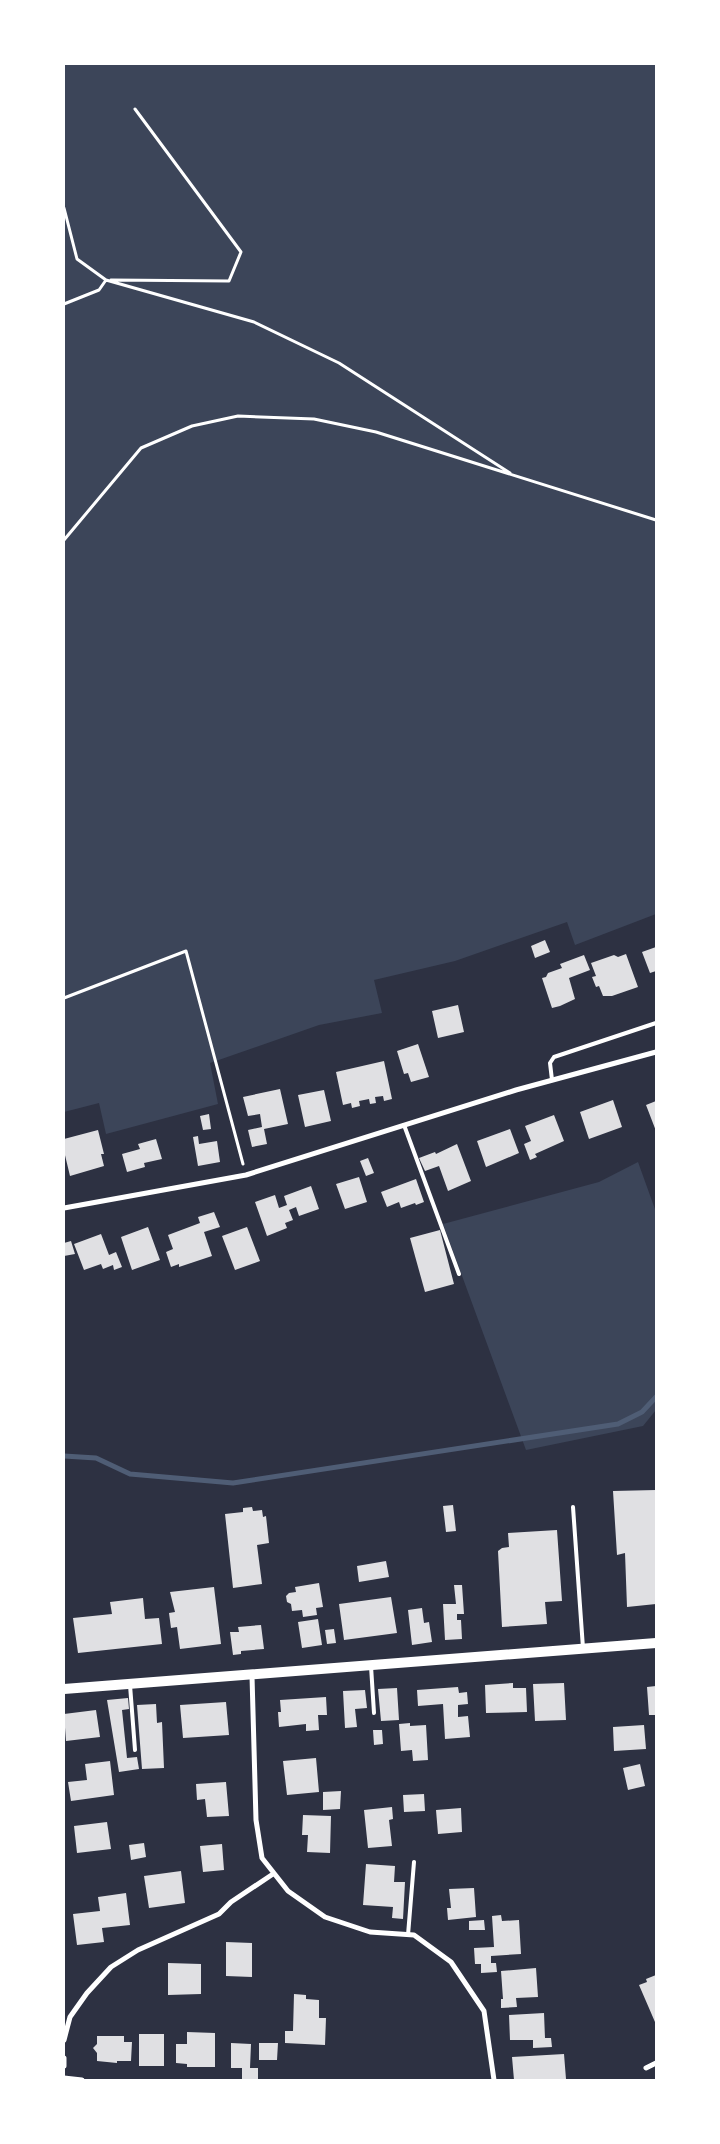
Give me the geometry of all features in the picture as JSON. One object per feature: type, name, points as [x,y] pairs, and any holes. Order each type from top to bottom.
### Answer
[{"type":"main road","points":[[64,1689],[252,1676],[656,1643]]},
{"type":"street","points":[[64,1208],[246,1175],[552,1080],[656,1052]]},
{"type":"street","points":[[252,1676],[256,1820],[262,1858],[288,1891],[325,1917],[370,1932],[414,1936],[451,1962],[484,2011],[494,2080]]},
{"type":"street","points":[[64,2040],[70,2017],[87,1993],[110,1967],[138,1950],[219,1914],[231,1902],[274,1874]]},
{"type":"street","points":[[64,2058],[64,2066]]},
{"type":"street","points":[[646,2068],[656,2063]]},
{"type":"street","points":[[64,2078],[82,2080]]},
{"type":"lane","points":[[552,1080],[550,1063],[554,1057],[656,1023]]},
{"type":"lane","points":[[404,1125],[459,1274]]},
{"type":"lane","points":[[572,1507],[583,1648]]},
{"type":"lane","points":[[371,1666],[374,1713]]},
{"type":"lane","points":[[130,1683],[135,1750]]},
{"type":"lane","points":[[408,1935],[414,1862]]},
{"type":"path","points":[[106,280],[229,281],[241,252],[136,109]]},
{"type":"path","points":[[64,208],[77,259],[106,280],[254,322],[339,364],[514,475]]},
{"type":"path","points":[[64,304],[99,290],[106,280]]},
{"type":"path","points":[[64,540],[141,448],[192,426],[238,416],[314,420],[376,432],[656,520]]},
{"type":"path","points":[[64,998],[186,951],[246,1175]]},
{"type":"shaded area","points":[[64,64],[656,64],[656,914],[575,945],[567,922],[455,961],[374,980],[382,1013],[319,1025],[210,1063],[218,1104],[106,1134],[99,1103],[64,1112]]},
{"type":"shaded area","points":[[638,1162],[656,1212],[656,1410],[643,1426],[526,1450],[443,1224],[599,1182]]},
{"type":"building","points":[[545,940],[550,952],[535,958],[531,946]]},
{"type":"building","points":[[656,947],[656,971],[650,973],[642,952]]},
{"type":"building","points":[[626,954],[638,987],[612,996],[603,996],[599,986],[596,987],[592,977],[596,976],[591,963],[614,955],[618,957]]},
{"type":"building","points":[[584,955],[590,970],[569,978],[575,999],[552,1008],[542,978],[546,977],[548,973],[562,968],[560,964]]},
{"type":"building","points":[[458,1005],[464,1032],[438,1038],[432,1011]]},
{"type":"building","points":[[418,1044],[429,1077],[411,1082],[408,1073],[404,1074],[397,1051]]},
{"type":"building","points":[[384,1061],[392,1099],[384,1101],[383,1096],[375,1097],[376,1103],[370,1104],[369,1099],[359,1101],[360,1106],[352,1108],[351,1103],[343,1105],[336,1072]]},
{"type":"building","points":[[280,1089],[288,1124],[264,1129],[267,1144],[252,1147],[248,1130],[262,1127],[260,1114],[248,1116],[243,1097]]},
{"type":"building","points":[[324,1090],[331,1121],[305,1127],[298,1095]]},
{"type":"building","points":[[613,1100],[622,1127],[589,1139],[580,1112]]},
{"type":"building","points":[[656,1101],[656,1131],[646,1105]]},
{"type":"building","points":[[209,1114],[211,1129],[203,1130],[200,1116]]},
{"type":"building","points":[[554,1115],[564,1141],[535,1154],[537,1157],[530,1160],[524,1144],[531,1141],[525,1126]]},
{"type":"building","points":[[510,1129],[519,1153],[486,1167],[477,1141]]},
{"type":"building","points":[[98,1130],[104,1154],[101,1154],[104,1166],[70,1176],[64,1151],[64,1139]]},
{"type":"building","points":[[198,1136],[199,1144],[217,1141],[220,1162],[198,1166],[193,1137]]},
{"type":"building","points":[[156,1139],[162,1159],[144,1163],[145,1167],[127,1172],[122,1154],[140,1149],[138,1144]]},
{"type":"building","points":[[457,1144],[471,1181],[448,1191],[439,1166],[425,1171],[419,1158],[435,1152],[436,1154]]},
{"type":"building","points":[[368,1158],[374,1173],[366,1176],[360,1161]]},
{"type":"building","points":[[359,1177],[367,1202],[345,1209],[336,1184]]},
{"type":"building","points":[[416,1179],[424,1202],[401,1208],[399,1202],[387,1207],[381,1192]]},
{"type":"building","points":[[311,1186],[319,1209],[299,1216],[296,1207],[289,1210],[293,1220],[285,1223],[287,1228],[267,1236],[255,1202],[275,1195],[279,1208],[287,1205],[284,1196]]},
{"type":"building","points":[[214,1212],[220,1227],[204,1232],[212,1256],[179,1267],[179,1264],[171,1267],[166,1252],[173,1249],[168,1235],[200,1223],[198,1217]]},
{"type":"building","points":[[148,1227],[160,1260],[132,1270],[121,1237]]},
{"type":"building","points":[[247,1227],[260,1261],[235,1270],[222,1236]]},
{"type":"building","points":[[440,1230],[454,1284],[425,1292],[410,1238]]},
{"type":"building","points":[[101,1234],[109,1255],[116,1252],[122,1267],[114,1270],[113,1265],[103,1269],[101,1264],[84,1270],[74,1244]]},
{"type":"building","points":[[71,1241],[75,1254],[64,1256],[64,1243]]},
{"type":"building","points":[[656,1490],[656,1604],[627,1607],[625,1553],[617,1555],[613,1491]]},
{"type":"building","points":[[453,1505],[456,1531],[446,1532],[443,1506]]},
{"type":"building","points":[[252,1507],[253,1511],[262,1510],[263,1517],[266,1516],[269,1543],[257,1545],[262,1584],[233,1588],[225,1514],[243,1512],[243,1508]]},
{"type":"building","points":[[557,1530],[562,1601],[545,1602],[547,1624],[502,1627],[498,1551],[509,1547],[508,1533]]},
{"type":"building","points":[[386,1561],[389,1577],[359,1582],[357,1566]]},
{"type":"building","points":[[319,1583],[323,1607],[316,1608],[317,1615],[303,1617],[302,1610],[292,1611],[291,1604],[287,1602],[286,1596],[289,1593],[296,1592],[295,1587]]},
{"type":"building","points":[[454,1585],[462,1585],[464,1614],[457,1614],[457,1620],[461,1620],[462,1639],[445,1640],[443,1604],[456,1604]]},
{"type":"building","points":[[214,1587],[221,1644],[180,1649],[177,1627],[171,1628],[169,1613],[175,1612],[170,1592]]},
{"type":"building","points":[[391,1597],[397,1633],[344,1640],[339,1604]]},
{"type":"building","points":[[143,1598],[145,1619],[159,1618],[162,1644],[78,1653],[73,1618],[112,1614],[110,1602]]},
{"type":"building","points":[[422,1608],[424,1623],[429,1622],[432,1642],[412,1645],[408,1610]]},
{"type":"building","points":[[318,1619],[322,1645],[302,1648],[298,1622]]},
{"type":"building","points":[[261,1625],[264,1649],[241,1651],[241,1654],[233,1655],[230,1632],[239,1632],[238,1627]]},
{"type":"building","points":[[334,1629],[336,1643],[327,1644],[325,1630]]},
{"type":"building","points":[[513,1683],[513,1688],[526,1688],[527,1712],[486,1713],[485,1685]]},
{"type":"building","points":[[564,1683],[566,1720],[535,1721],[533,1684]]},
{"type":"building","points":[[656,1686],[656,1715],[649,1715],[647,1687]]},
{"type":"building","points":[[458,1687],[459,1693],[467,1692],[468,1704],[458,1705],[458,1717],[468,1716],[470,1737],[445,1739],[443,1704],[418,1706],[417,1690]]},
{"type":"building","points":[[397,1688],[399,1720],[381,1721],[378,1689]]},
{"type":"building","points":[[365,1690],[367,1708],[355,1709],[357,1727],[345,1728],[343,1691]]},
{"type":"building","points":[[326,1697],[327,1715],[318,1715],[319,1730],[306,1731],[306,1724],[279,1727],[278,1712],[281,1712],[280,1700]]},
{"type":"building","points":[[128,1698],[129,1709],[122,1710],[127,1758],[137,1757],[139,1769],[119,1772],[107,1700]]},
{"type":"building","points":[[226,1702],[229,1735],[183,1738],[180,1705]]},
{"type":"building","points":[[156,1704],[157,1723],[162,1722],[164,1768],[142,1769],[137,1705]]},
{"type":"building","points":[[96,1710],[100,1737],[66,1741],[64,1714]]},
{"type":"building","points":[[410,1723],[410,1726],[426,1725],[428,1760],[413,1761],[412,1750],[401,1751],[399,1724]]},
{"type":"building","points":[[644,1725],[646,1749],[614,1751],[613,1727]]},
{"type":"building","points":[[373,1730],[382,1730],[383,1744],[374,1745]]},
{"type":"building","points":[[316,1758],[319,1792],[287,1795],[283,1761]]},
{"type":"building","points":[[110,1761],[114,1795],[71,1801],[68,1782],[87,1780],[85,1764]]},
{"type":"building","points":[[640,1764],[645,1786],[628,1790],[623,1768]]},
{"type":"building","points":[[226,1782],[229,1816],[207,1817],[205,1799],[197,1800],[196,1784]]},
{"type":"building","points":[[341,1791],[340,1809],[323,1810],[323,1792]]},
{"type":"building","points":[[424,1794],[425,1811],[404,1812],[403,1795]]},
{"type":"building","points":[[392,1807],[393,1819],[389,1820],[392,1846],[368,1848],[364,1810]]},
{"type":"building","points":[[461,1808],[462,1832],[438,1834],[436,1810]]},
{"type":"building","points":[[303,1815],[331,1816],[330,1853],[307,1852],[308,1835],[302,1835]]},
{"type":"building","points":[[107,1822],[111,1849],[77,1853],[74,1826]]},
{"type":"building","points":[[144,1843],[146,1857],[131,1860],[129,1845]]},
{"type":"building","points":[[222,1844],[224,1870],[203,1872],[200,1846]]},
{"type":"building","points":[[366,1864],[395,1866],[394,1882],[405,1882],[403,1919],[392,1918],[393,1907],[363,1905]]},
{"type":"building","points":[[181,1871],[185,1903],[149,1908],[144,1876]]},
{"type":"building","points":[[474,1888],[476,1917],[448,1920],[447,1908],[451,1908],[449,1889]]},
{"type":"building","points":[[126,1893],[130,1925],[102,1928],[104,1942],[77,1945],[73,1914],[100,1911],[98,1897]]},
{"type":"building","points":[[501,1915],[502,1921],[519,1920],[521,1954],[491,1956],[491,1963],[496,1963],[497,1972],[481,1973],[481,1964],[475,1964],[474,1948],[494,1947],[492,1916]]},
{"type":"building","points":[[484,1920],[485,1930],[469,1930],[469,1921]]},
{"type":"building","points":[[226,1942],[252,1943],[252,1977],[226,1976]]},
{"type":"building","points":[[168,1963],[201,1964],[201,1994],[168,1995]]},
{"type":"building","points":[[536,1968],[538,1997],[516,1998],[517,2007],[501,2008],[501,1999],[503,1999],[501,1971]]},
{"type":"building","points":[[656,1975],[655,2022],[639,1985],[647,1982],[646,1979]]},
{"type":"building","points":[[294,1994],[306,1995],[306,1999],[319,2000],[319,2018],[326,2018],[325,2045],[285,2043],[285,2031],[293,2031]]},
{"type":"building","points":[[544,2013],[545,2038],[551,2038],[552,2047],[533,2048],[533,2040],[510,2040],[509,2015]]},
{"type":"building","points":[[187,2032],[215,2033],[215,2067],[187,2067],[187,2064],[176,2063],[176,2044],[187,2044]]},
{"type":"building","points":[[139,2034],[164,2034],[164,2066],[139,2066]]},
{"type":"building","points":[[97,2036],[124,2036],[124,2042],[132,2042],[131,2061],[117,2061],[117,2063],[97,2061],[97,2053],[93,2048],[97,2044]]},
{"type":"building","points":[[231,2043],[251,2044],[250,2068],[258,2068],[258,2080],[242,2080],[242,2068],[231,2068]]},
{"type":"building","points":[[259,2043],[278,2043],[277,2060],[259,2060]]},
{"type":"building","points":[[564,2054],[566,2079],[514,2080],[512,2057]]},
{"type":"waterway","points":[[64,1456],[96,1458],[130,1474],[233,1483],[618,1424],[642,1412],[656,1397]]}]
